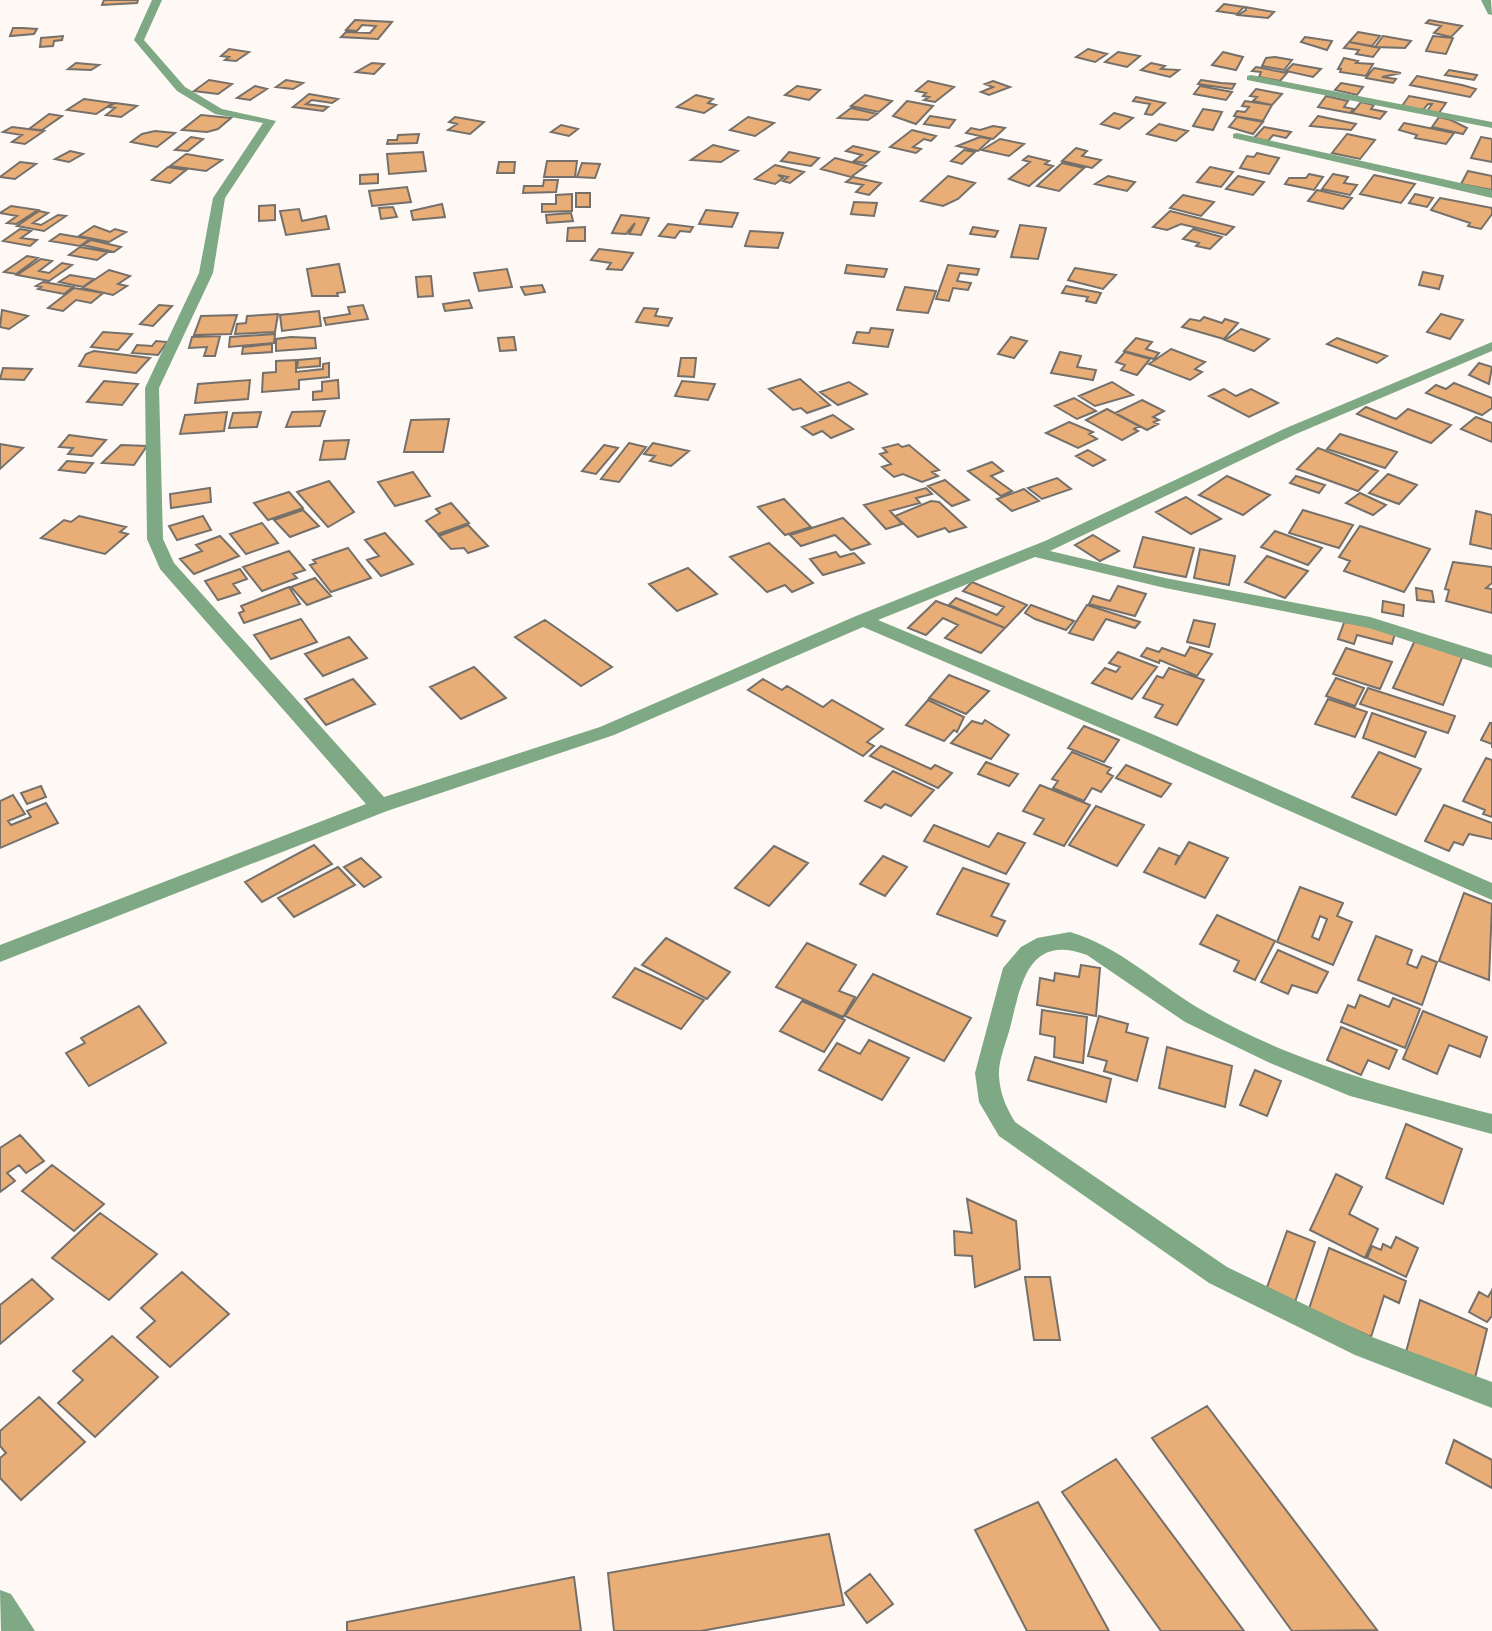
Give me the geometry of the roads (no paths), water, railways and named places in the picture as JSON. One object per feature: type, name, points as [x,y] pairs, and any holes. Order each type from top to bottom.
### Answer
[{"type":"street","points":[[157,0],[139,40],[173,84],[219,112],[270,121],[219,198],[206,273],[152,388],[155,539],[166,565],[380,806]]},
{"type":"street","points":[[1486,0],[1492,12]]},
{"type":"street","points":[[1251,78],[1492,125]]},
{"type":"street","points":[[1237,136],[1306,155],[1492,194]]},
{"type":"street","points":[[0,954],[380,806],[607,731],[862,620],[1033,552],[1291,431],[1492,346]]},
{"type":"street","points":[[1033,552],[1165,584],[1338,613],[1434,638],[1492,662]]},
{"type":"street","points":[[862,620],[1145,739],[1492,892]]},
{"type":"street","points":[[1492,1124],[1350,1086],[1278,1056],[1193,1016],[1095,949],[1070,940],[1045,944],[1029,953],[1014,968],[987,1073],[991,1102],[1007,1129],[1218,1275],[1364,1346],[1492,1395]]},
{"type":"street","points":[[0,1605],[20,1631]]}]
